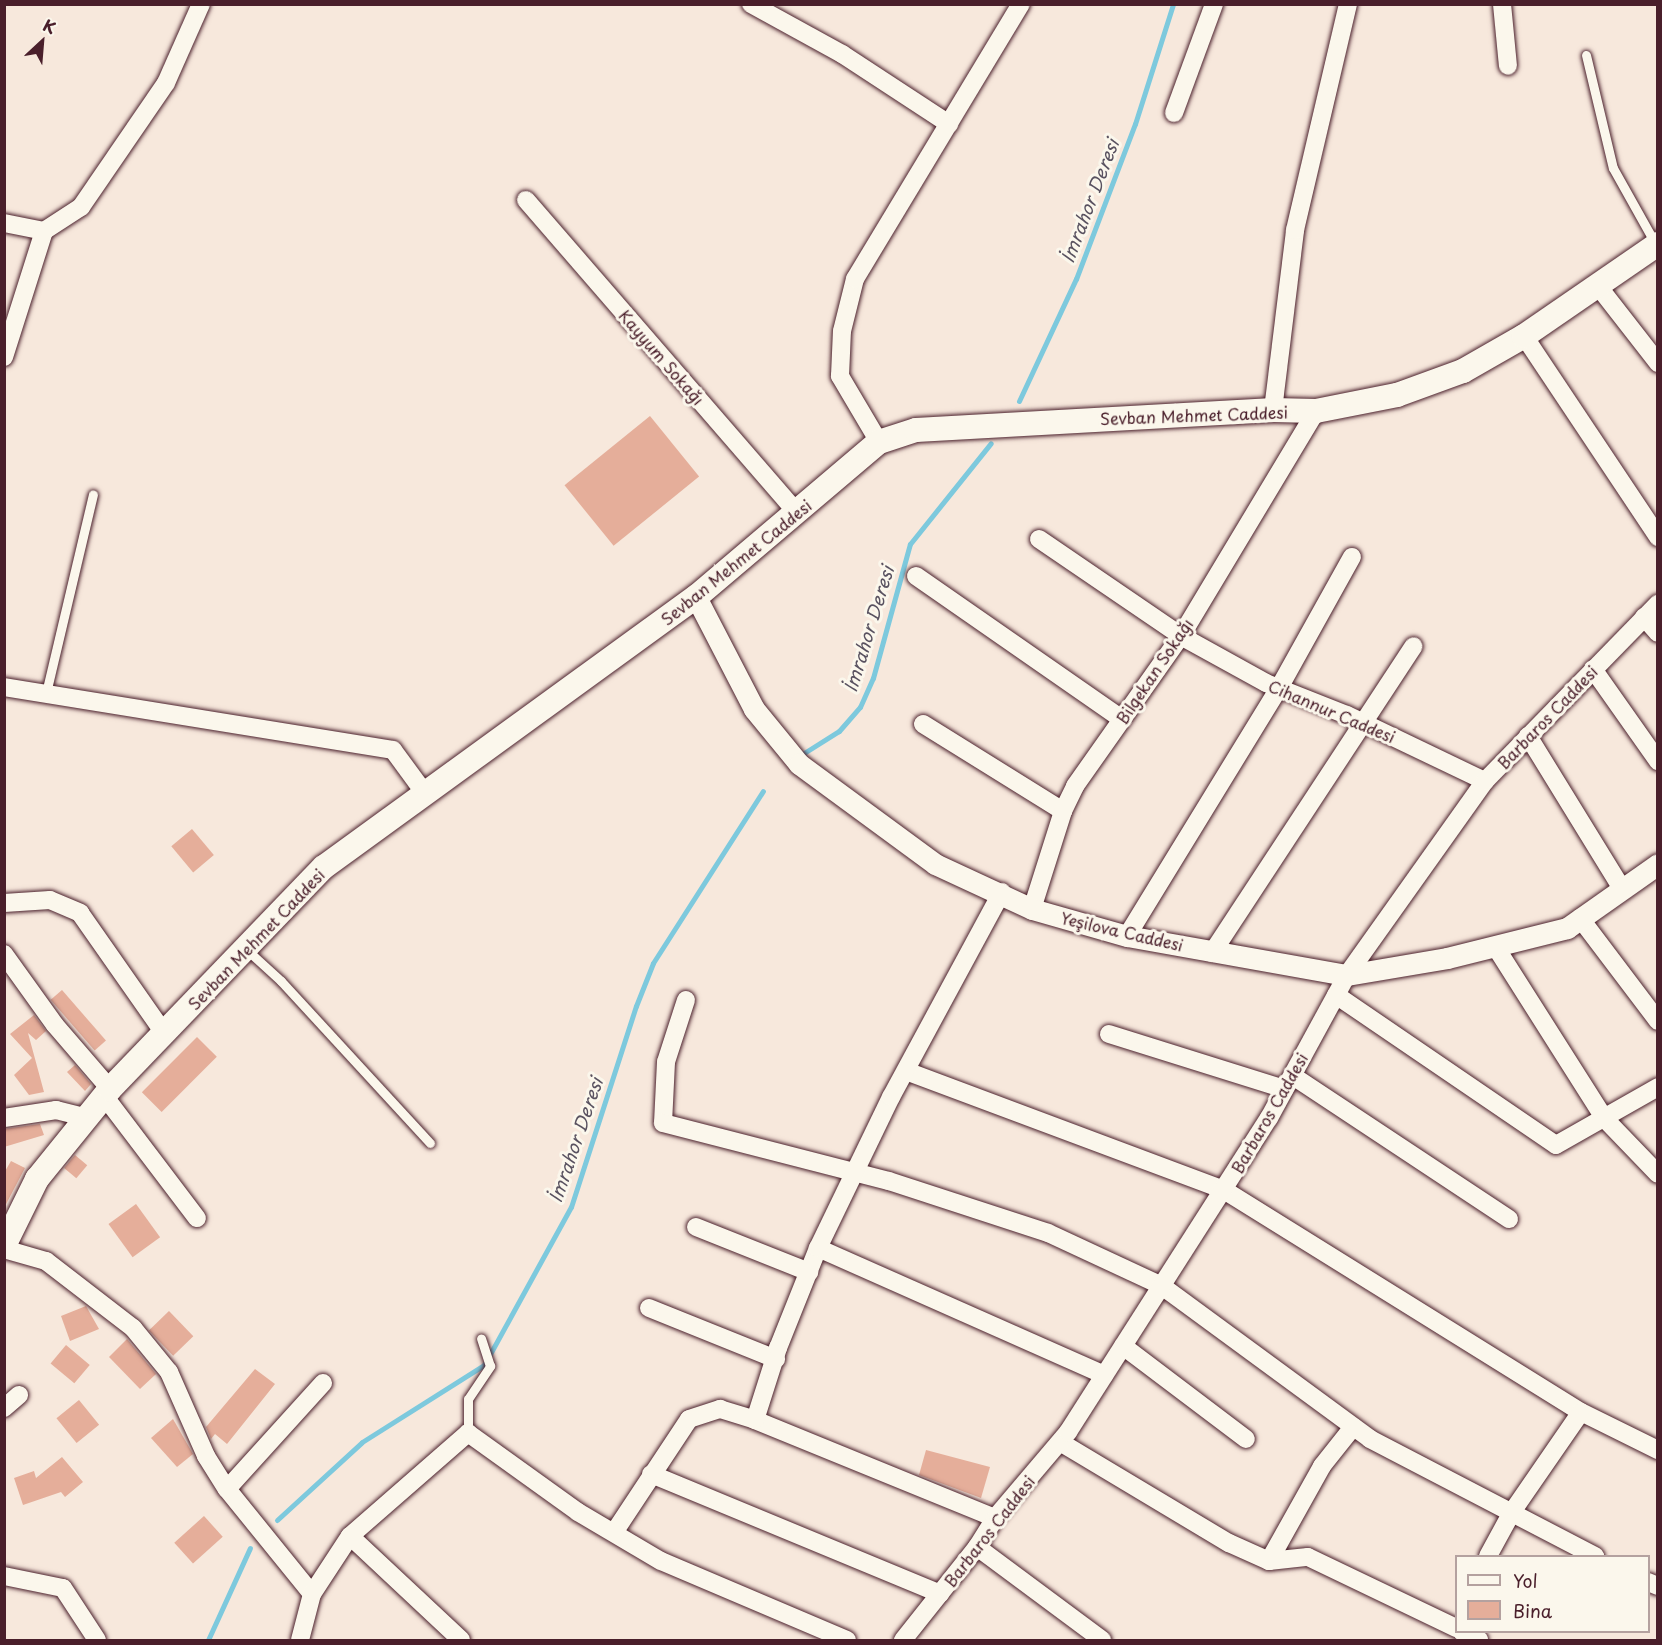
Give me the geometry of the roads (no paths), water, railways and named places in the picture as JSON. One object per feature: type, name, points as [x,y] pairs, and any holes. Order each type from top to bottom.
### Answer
[{"type":"main road","name":"Sevban Mehmet Caddesi","points":[[4,1247],[37,1179],[107,1093],[324,867],[696,597],[798,514],[879,442],[927,429],[1274,410],[1316,411],[1408,391],[1463,371],[1524,336],[1657,244]]},
{"type":"street","points":[[4,357],[44,231],[81,207],[166,83],[201,4]]},
{"type":"street","points":[[751,4],[842,54],[949,124]]},
{"type":"street","points":[[879,442],[840,376],[842,331],[855,279],[1022,4]]},
{"type":"street","points":[[1174,113],[1214,4]]},
{"type":"street","points":[[1274,410],[1295,230],[1348,4]]},
{"type":"street","points":[[1502,4],[1508,66]]},
{"type":"street","name":"Kayyum Sokağı","points":[[526,200],[798,514]]},
{"type":"street","points":[[4,224],[44,231]]},
{"type":"street","points":[[1598,286],[1658,363]]},
{"type":"street","points":[[1524,336],[1658,537]]},
{"type":"street","name":"Bilgekan Sokağı","points":[[1032,909],[1063,811],[1075,786],[1181,636],[1316,411]]},
{"type":"street","name":"Cihannur Caddesi","points":[[1039,539],[1181,636],[1279,688],[1364,723],[1485,781]]},
{"type":"street","points":[[1127,936],[1279,688],[1352,557]]},
{"type":"street","points":[[916,576],[1122,719]]},
{"type":"street","name":"Yeşilova Caddesi","points":[[696,597],[754,709],[799,764],[935,864],[1002,892],[1032,909],[1127,936],[1212,953],[1347,975],[1496,946],[1567,928],[1658,864]]},
{"type":"street","points":[[1651,611],[1658,633]]},
{"type":"street","name":"Barbaros Caddesi","points":[[903,1641],[977,1547],[995,1518],[1060,1442],[1224,1190],[1289,1082],[1347,975],[1485,781],[1651,611]]},
{"type":"street","points":[[1212,953],[1414,646]]},
{"type":"street","points":[[1593,669],[1658,761]]},
{"type":"street","points":[[4,687],[393,750],[426,795]]},
{"type":"street","points":[[923,724],[1063,811]]},
{"type":"street","points":[[1528,736],[1622,889]]},
{"type":"street","points":[[755,1420],[818,1248],[906,1071],[1002,892]]},
{"type":"street","points":[[4,903],[50,900],[80,913],[164,1033]]},
{"type":"street","points":[[1580,918],[1658,1021]]},
{"type":"street","points":[[1496,946],[1605,1119],[1658,1174]]},
{"type":"street","points":[[4,954],[197,1218]]},
{"type":"street","points":[[1336,995],[1556,1145],[1658,1087]]},
{"type":"street","points":[[686,1000],[666,1062],[663,1123],[856,1173],[1048,1233],[1162,1286],[1353,1426],[1591,1555]]},
{"type":"street","points":[[1109,1034],[1289,1082],[1509,1219]]},
{"type":"street","points":[[906,1071],[1224,1190],[1581,1412],[1658,1450]]},
{"type":"street","points":[[4,1118],[56,1110],[88,1118]]},
{"type":"street","points":[[696,1227],[809,1272]]},
{"type":"street","points":[[4,1247],[46,1261],[133,1328],[169,1372],[206,1456],[227,1489],[312,1594]]},
{"type":"street","points":[[818,1248],[1104,1375]]},
{"type":"street","points":[[649,1308],[776,1359]]},
{"type":"street","points":[[1123,1346],[1246,1439]]},
{"type":"street","points":[[227,1489],[323,1383]]},
{"type":"street","points":[[4,1408],[19,1395]]},
{"type":"street","points":[[615,1532],[689,1419],[720,1409],[755,1420],[995,1518]]},
{"type":"street","points":[[1489,1555],[1512,1512],[1581,1412]]},
{"type":"street","points":[[1269,1561],[1322,1466],[1353,1426]]},
{"type":"street","points":[[300,1641],[312,1594],[350,1536],[468,1433],[578,1512],[661,1561],[847,1641]]},
{"type":"street","points":[[1060,1442],[1229,1544],[1269,1561],[1308,1557],[1455,1629]]},
{"type":"street","points":[[651,1474],[940,1594]]},
{"type":"street","points":[[350,1536],[461,1641]]},
{"type":"street","points":[[977,1547],[1102,1641]]},
{"type":"street","points":[[4,1576],[63,1588],[97,1641]]},
{"type":"street","points":[[1463,1633],[1479,1641]]},
{"type":"lane","points":[[1586,56],[1613,168],[1657,244]]},
{"type":"lane","points":[[46,693],[93,494]]},
{"type":"lane","points":[[246,949],[281,981],[430,1143]]},
{"type":"lane","points":[[468,1433],[468,1399],[486,1377],[490,1361],[481,1338]]},
{"type":"waterway","name":"İmrahor Deresi","points":[[1019,401],[1076,279],[1135,124],[1173,4]]},
{"type":"waterway","name":"İmrahor Deresi","points":[[804,753],[839,731],[860,707],[873,678],[910,544],[991,443]]},
{"type":"waterway","name":"İmrahor Deresi","points":[[277,1520],[362,1442],[484,1365],[571,1207],[636,1006],[653,963],[763,791]]},
{"type":"waterway","name":"İmrahor Deresi","points":[[208,1640],[250,1548]]}]
